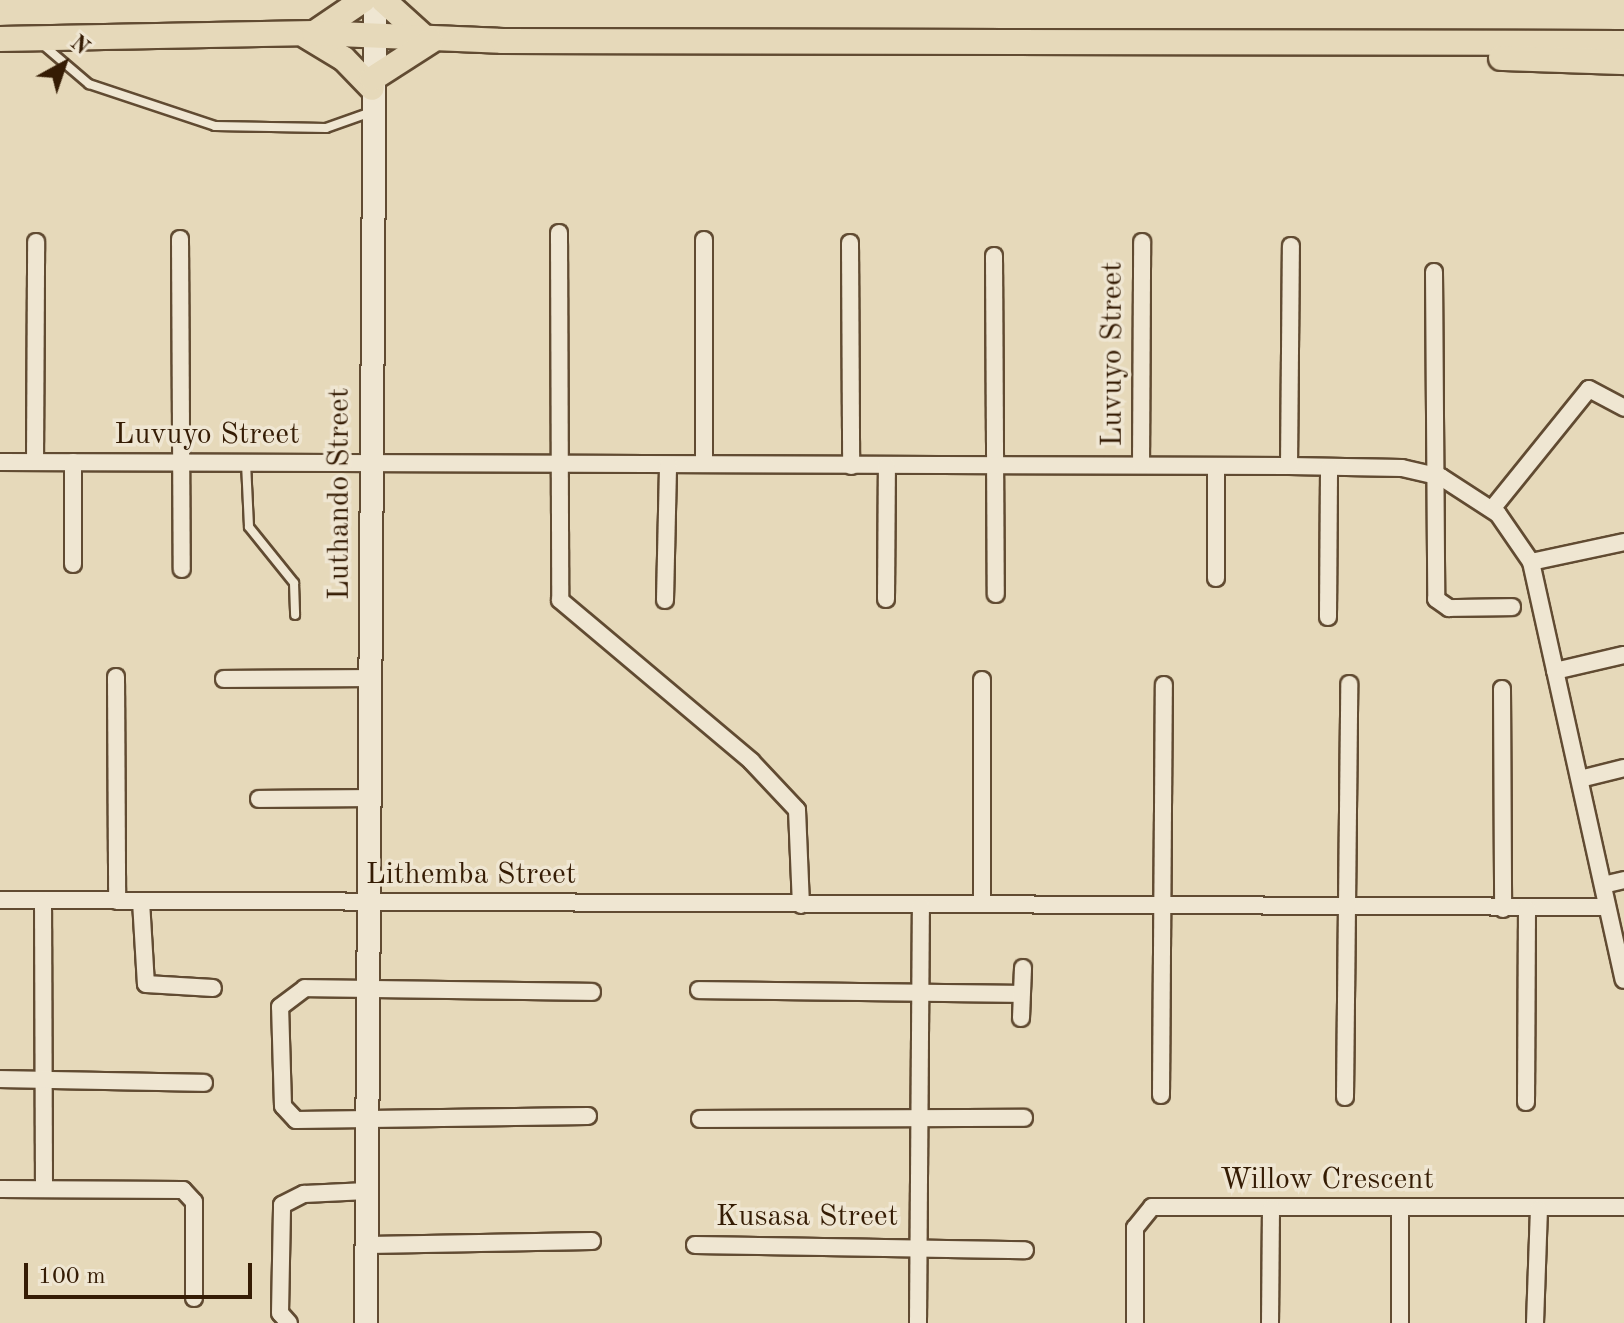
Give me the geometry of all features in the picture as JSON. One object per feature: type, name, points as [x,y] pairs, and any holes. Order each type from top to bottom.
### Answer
[{"type":"main road","points":[[308,33],[363,0]]},
{"type":"main road","points":[[383,0],[430,40]]},
{"type":"main road","points":[[308,33],[344,59],[372,93],[430,40]]},
{"type":"main road","points":[[0,39],[308,33],[430,40],[1623,48]]},
{"type":"street","name":"Luthando Street","points":[[366,1323],[371,1118],[367,902],[375,0]]},
{"type":"street","points":[[559,233],[558,590],[581,623],[743,754],[797,810],[801,905]]},
{"type":"street","points":[[180,239],[182,569]]},
{"type":"street","points":[[704,240],[704,464]]},
{"type":"street","points":[[35,461],[36,242]]},
{"type":"street","name":"Luvuyo Street","points":[[1141,465],[1142,242]]},
{"type":"street","points":[[850,243],[851,466]]},
{"type":"street","points":[[1289,466],[1291,246]]},
{"type":"street","points":[[994,256],[999,467],[996,594]]},
{"type":"street","points":[[1434,272],[1436,599],[1449,608],[1512,607]]},
{"type":"street","points":[[1492,509],[1589,389],[1624,408]]},
{"type":"street","name":"Luvuyo Street","points":[[0,462],[1289,466],[1437,475],[1492,509],[1531,562],[1624,980]]},
{"type":"street","points":[[73,462],[73,564]]},
{"type":"street","points":[[665,600],[668,465]]},
{"type":"street","points":[[886,599],[887,466]]},
{"type":"street","points":[[1216,466],[1216,578]]},
{"type":"street","points":[[1328,617],[1329,467]]},
{"type":"street","points":[[1531,562],[1624,542]]},
{"type":"street","points":[[1555,671],[1624,655]]},
{"type":"street","points":[[116,677],[117,901]]},
{"type":"street","points":[[224,679],[369,678]]},
{"type":"street","points":[[982,680],[982,904]]},
{"type":"street","points":[[1345,1097],[1349,684]]},
{"type":"street","points":[[1161,1095],[1164,685]]},
{"type":"street","points":[[1502,689],[1503,909]]},
{"type":"street","points":[[1580,779],[1624,768]]},
{"type":"street","points":[[259,799],[368,798]]},
{"type":"street","points":[[1603,885],[1624,880]]},
{"type":"street","name":"Lithemba Street","points":[[0,900],[1503,909],[1607,907]]},
{"type":"street","points":[[43,901],[44,1189]]},
{"type":"street","points":[[141,901],[146,984],[213,988]]},
{"type":"street","name":"Kusasa Street","points":[[918,1323],[917,1115],[921,906]]},
{"type":"street","points":[[1526,1102],[1527,909]]},
{"type":"street","points":[[1021,1018],[1023,968]]},
{"type":"street","points":[[588,1116],[296,1120],[285,1113],[281,1087],[280,1007],[286,997],[305,988],[592,992]]},
{"type":"street","points":[[699,990],[918,990],[1021,994]]},
{"type":"street","points":[[0,1079],[204,1083]]},
{"type":"street","points":[[700,1119],[917,1115],[1024,1118]]},
{"type":"street","points":[[0,1189],[188,1193],[194,1202],[194,1298]]},
{"type":"street","points":[[289,1323],[280,1313],[282,1205],[304,1194],[367,1191]]},
{"type":"street","name":"Willow Crescent","points":[[1135,1323],[1135,1228],[1144,1212],[1152,1207],[1539,1210],[1624,1207]]},
{"type":"street","points":[[1270,1323],[1271,1208]]},
{"type":"street","points":[[1400,1208],[1400,1323]]},
{"type":"street","points":[[1535,1323],[1539,1210]]},
{"type":"street","points":[[368,1245],[592,1241]]},
{"type":"street","name":"Kusasa Street","points":[[695,1245],[919,1245]]},
{"type":"street","points":[[919,1245],[1025,1250]]},
{"type":"lane","points":[[36,38],[89,84],[205,124],[316,129],[372,93]]},
{"type":"lane","points":[[246,463],[249,527],[294,583],[295,615]]}]
